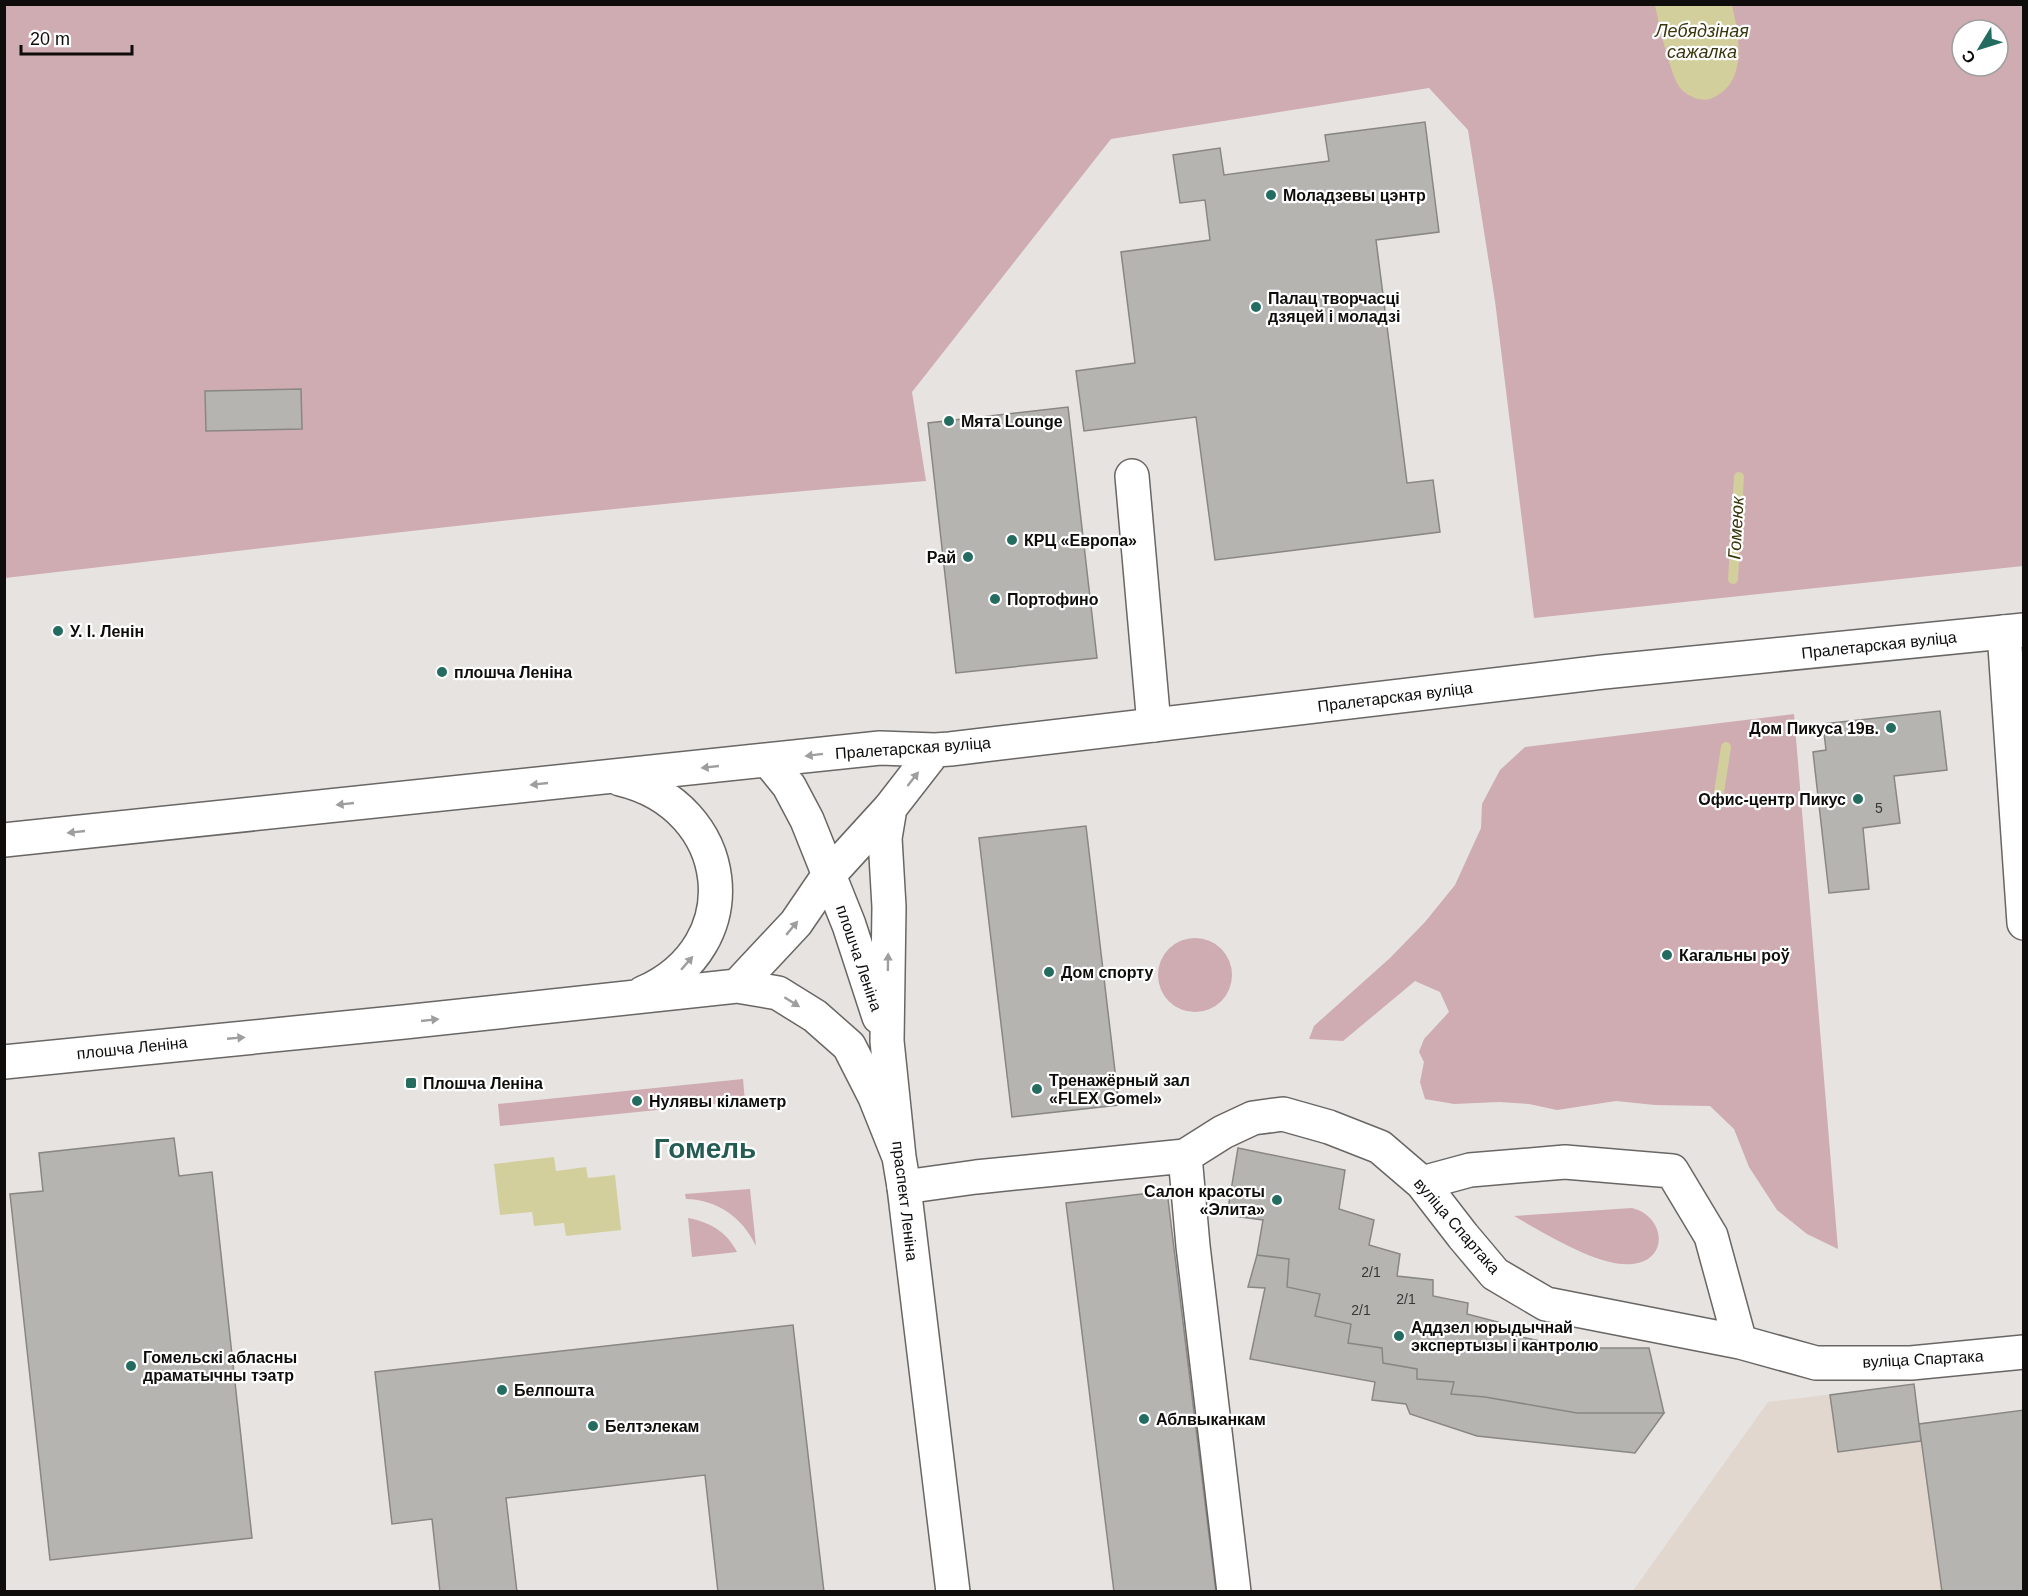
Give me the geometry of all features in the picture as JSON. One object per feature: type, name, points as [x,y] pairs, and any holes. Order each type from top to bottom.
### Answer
[{"type":"main road","points":[[1132,476],[1154,725]]},
{"type":"main road","points":[[2014,631],[2024,923]]},
{"type":"main road","name":"Пралетарская вуліца","points":[[768,760],[880,748],[935,750],[1603,672],[2014,631]]},
{"type":"main road","name":"плошча Леніна","points":[[737,986],[796,923],[828,876],[890,808],[935,750]]},
{"type":"main road","name":"плошча Леніна","points":[[4,840],[768,760],[789,786],[807,820],[849,925],[887,1041]]},
{"type":"main road","name":"плошча Леніна","points":[[597,778],[621,779],[644,786],[664,796],[683,811],[697,829],[708,850],[714,873],[715,895],[712,916],[704,938],[693,956],[678,973],[660,986],[619,1000]]},
{"type":"main road","name":"праспект Леніна","points":[[890,808],[885,838],[889,908],[887,1041],[953,1592]]},
{"type":"main road","name":"плошча Леніна","points":[[4,1062],[737,986],[778,993],[815,1016],[849,1046],[875,1096],[901,1172]]},
{"type":"main road","name":"вуліца Спартака","points":[[901,1172],[976,1177],[1185,1156],[1223,1132],[1253,1118],[1283,1114],[1329,1127],[1380,1147],[1422,1183],[1495,1274],[1546,1304],[1740,1342],[1816,1363],[1911,1363],[2024,1352]]},
{"type":"main road","points":[[1185,1156],[1193,1246],[1234,1592]]},
{"type":"main road","points":[[1422,1183],[1470,1170],[1565,1162],[1672,1171],[1711,1236],[1740,1342]]},
{"type":"shaded area","points":[[4,5],[2023,5],[2023,566],[1534,618],[1495,301],[1468,130],[1429,88],[1111,139],[912,392],[926,481],[695,501],[5,578]]},
{"type":"shaded area","points":[[1794,714],[1838,1249],[1807,1234],[1777,1210],[1749,1167],[1734,1129],[1710,1106],[1655,1105],[1616,1101],[1557,1110],[1529,1104],[1499,1102],[1454,1104],[1425,1099],[1420,1082],[1424,1062],[1419,1052],[1424,1039],[1449,1012],[1440,992],[1415,981],[1343,1041],[1309,1039],[1314,1026],[1390,958],[1425,922],[1455,885],[1481,828],[1482,804],[1500,770],[1525,747]]},
{"type":"shaded area","points":[[1195,938],[1216,944],[1226,954],[1232,975],[1226,996],[1216,1006],[1195,1012],[1174,1006],[1164,996],[1158,975],[1164,954],[1174,944]]},
{"type":"shaded area","points":[[743,1079],[745,1101],[500,1126],[498,1104]]},
{"type":"shaded area","points":[[750,1189],[756,1246],[744,1227],[728,1212],[708,1203],[686,1199],[685,1194]]},
{"type":"shaded area","points":[[1632,1208],[1643,1212],[1651,1219],[1659,1236],[1658,1245],[1655,1253],[1648,1259],[1638,1263],[1624,1264],[1609,1262],[1574,1249],[1514,1216]]},
{"type":"shaded area","points":[[688,1218],[704,1222],[717,1229],[737,1252],[692,1257]]},
{"type":"shaded area","points":[[1914,1384],[1920,1424],[2023,1410],[2023,1591],[1632,1592],[1768,1402]]},
{"type":"water","name":"Лебядзіная сажалка","points":[[1655,5],[1732,5],[1737,31],[1738,58],[1731,82],[1722,92],[1703,100],[1690,96],[1681,89],[1669,62]]},
{"type":"water","points":[[554,1157],[556,1171],[586,1167],[588,1178],[615,1175],[621,1230],[566,1236],[564,1223],[534,1226],[532,1212],[500,1215],[494,1164]]},
{"type":"building","name":"Палац творчасці дзяцей і моладзі","points":[[1425,122],[1439,232],[1376,240],[1407,483],[1433,480],[1440,532],[1215,560],[1196,417],[1084,431],[1076,371],[1135,363],[1121,252],[1210,240],[1205,200],[1180,203],[1173,155],[1220,148],[1224,175],[1329,161],[1325,135]]},
{"type":"building","points":[[301,389],[302,429],[206,431],[205,391]]},
{"type":"building","name":"КРЦ «Европа»","points":[[1068,407],[1097,658],[956,673],[928,423]]},
{"type":"building","name":"Офис-центр Пикус","points":[[1940,711],[1947,770],[1894,776],[1900,823],[1863,828],[1869,889],[1829,893],[1813,752],[1826,750],[1823,724]]},
{"type":"building","name":"Дом спорту","points":[[1086,826],[1119,1105],[1012,1117],[979,838]]},
{"type":"building","name":"Гомельскі абласны драматычны тэатр","points":[[174,1138],[179,1176],[212,1172],[252,1538],[50,1560],[10,1194],[43,1191],[39,1153]]},
{"type":"building","points":[[1238,1148],[1345,1170],[1339,1209],[1374,1220],[1369,1245],[1400,1254],[1397,1276],[1433,1280],[1433,1296],[1468,1303],[1467,1314],[1498,1322],[1498,1332],[1572,1348],[1649,1348],[1664,1413],[1577,1413],[1485,1397],[1451,1394],[1454,1382],[1417,1379],[1417,1369],[1383,1363],[1382,1348],[1348,1343],[1351,1324],[1315,1316],[1320,1294],[1287,1287],[1289,1259],[1257,1255],[1263,1220],[1227,1215]]},
{"type":"building","name":"Аблвыканкам","points":[[1167,1191],[1216,1592],[1114,1592],[1066,1203]]},
{"type":"building","points":[[1257,1255],[1289,1259],[1287,1287],[1320,1294],[1315,1316],[1351,1324],[1348,1343],[1382,1348],[1383,1363],[1417,1369],[1417,1379],[1454,1382],[1451,1394],[1485,1397],[1577,1413],[1664,1413],[1635,1453],[1477,1436],[1410,1414],[1406,1404],[1372,1400],[1375,1382],[1250,1359],[1265,1288],[1248,1287]]},
{"type":"building","name":"Белтэлекам","points":[[793,1325],[824,1592],[718,1592],[705,1475],[506,1498],[517,1592],[440,1592],[432,1519],[392,1524],[375,1372]]},
{"type":"building","points":[[1914,1384],[1921,1441],[1838,1452],[1830,1395]]},
{"type":"building","points":[[2024,1410],[2024,1592],[1942,1592],[1919,1424]]},
{"type":"waterway","name":"Гомеюк","points":[[1733,579],[1739,477]]},
{"type":"waterway","name":"Гомеюк","points":[[1718,799],[1726,747]]},
{"type":"place","name":"Моладзевы цэнтр","points":[[1271,195]]},
{"type":"place","name":"Палац творчасці дзяцей і моладзі","points":[[1256,307]]},
{"type":"place","name":"Мята Lounge","points":[[949,421]]},
{"type":"place","name":"КРЦ «Европа»","points":[[1012,540]]},
{"type":"place","name":"Рай","points":[[968,557]]},
{"type":"place","name":"Портофино","points":[[995,599]]},
{"type":"place","name":"У. І. Ленін","points":[[58,631]]},
{"type":"place","name":"плошча Леніна","points":[[442,672]]},
{"type":"place","name":"Дом Пикуса 19в.","points":[[1891,728]]},
{"type":"place","name":"Офис-центр Пикус","points":[[1858,799]]},
{"type":"place","name":"Кагальны роў","points":[[1667,955]]},
{"type":"place","name":"Дом спорту","points":[[1049,972]]},
{"type":"place","name":"Плошча Леніна","points":[[411,1083]]},
{"type":"place","name":"Тренажёрный зал «FLEX Gomel»","points":[[1037,1089]]},
{"type":"place","name":"Нулявы кіламетр","points":[[637,1101]]},
{"type":"place","name":"Салон красоты «Элита»","points":[[1277,1200]]},
{"type":"place","name":"Аддзел юрыдычнай экспертызы і кантролю","points":[[1399,1336]]},
{"type":"place","name":"Гомельскі абласны драматычны тэатр","points":[[131,1366]]},
{"type":"place","name":"Белпошта","points":[[502,1390]]},
{"type":"place","name":"Аблвыканкам","points":[[1144,1419]]},
{"type":"place","name":"Белтэлекам","points":[[593,1426]]},
{"type":"district","name":"Гомель","points":[[705,1148]]}]
